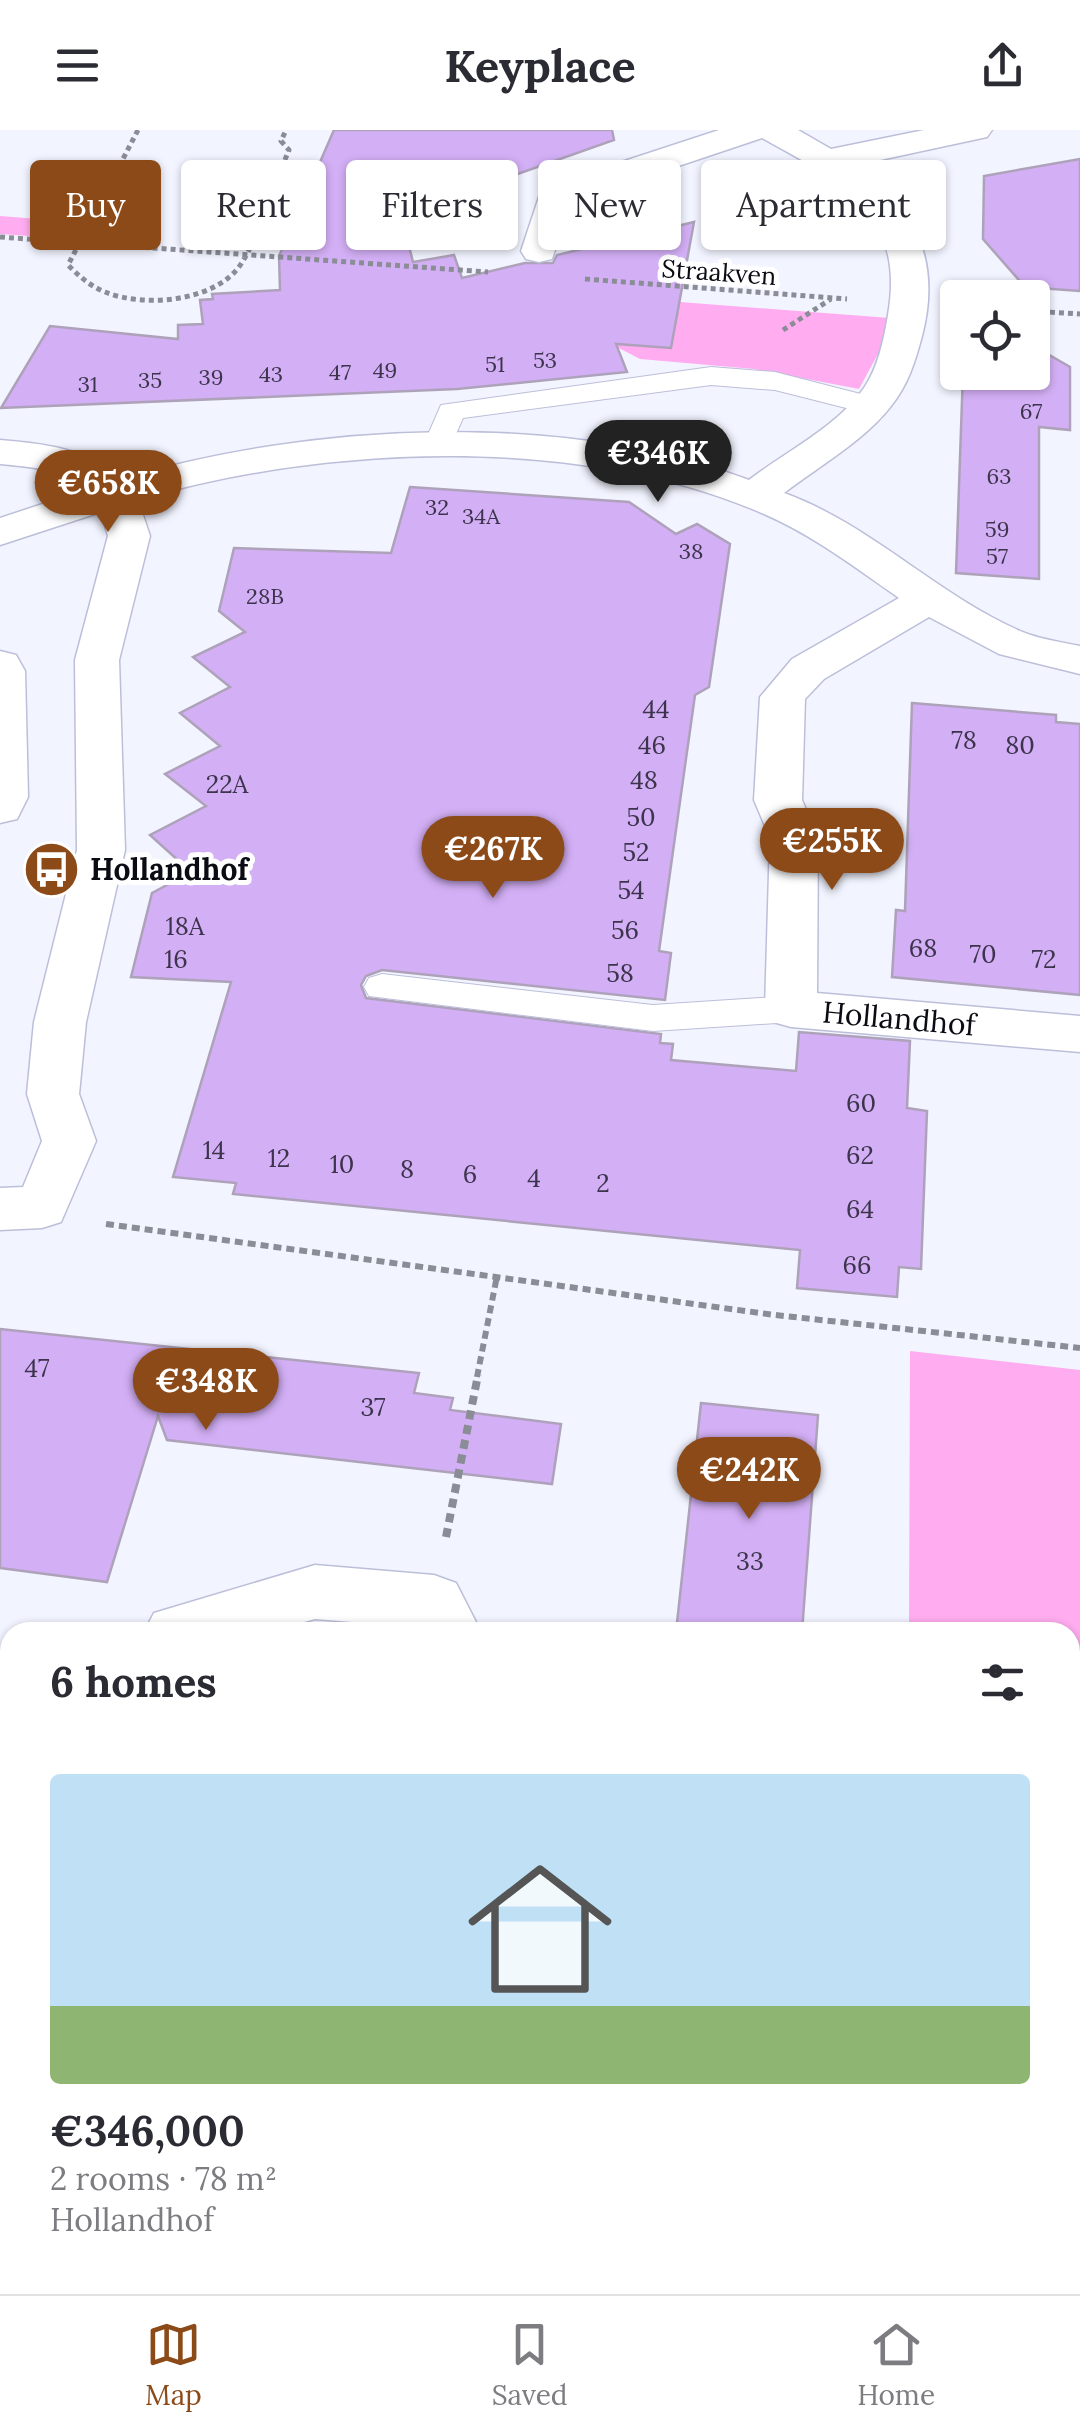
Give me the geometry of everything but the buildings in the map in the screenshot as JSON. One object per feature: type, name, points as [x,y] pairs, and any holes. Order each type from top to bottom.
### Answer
[{"type":"street","points":[[539,251],[555,196],[754,130]]},
{"type":"street","points":[[772,130],[828,160],[974,130]]},
{"type":"street","points":[[756,494],[870,405],[891,379],[909,304],[910,250]]},
{"type":"street","points":[[0,532],[195,472],[304,455],[405,445],[517,448],[632,461],[756,494],[822,524],[929,600],[1008,642],[1080,660]]},
{"type":"street","points":[[0,452],[49,456],[88,471],[116,495],[129,536],[97,660],[101,850],[60,1022],[53,1094],[69,1142],[21,1208]]},
{"type":"street","name":"Hollandhof","points":[[929,600],[808,669],[782,697],[778,800],[794,838],[791,1009],[1080,1034]]},
{"type":"street","points":[[0,664],[4,796],[0,808]]},
{"type":"street","points":[[211,1622],[315,1592],[441,1617]]},
{"type":"lane","points":[[438,446],[451,411],[711,391],[775,381],[870,405]]},
{"type":"lane","points":[[382,987],[654,1018],[791,1009]]},
{"type":"path","points":[[122,160],[138,130]]},
{"type":"path","points":[[75,250],[68,265],[80,281],[106,293],[146,302],[203,291],[228,279],[245,253],[289,150],[281,141],[286,130]]},
{"type":"path","points":[[0,236],[30,238]]},
{"type":"path","points":[[161,247],[504,273]]},
{"type":"path","name":"Straakven","points":[[582,279],[909,304]]},
{"type":"path","points":[[1050,312],[1080,314]]},
{"type":"path","points":[[21,1208],[94,1222],[775,1315],[1080,1348]]},
{"type":"path","points":[[441,1617],[497,1276]]},
{"type":"shaded area","points":[[0,216],[30,218],[30,236],[0,234]]},
{"type":"shaded area","points":[[615,297],[890,318],[887,337],[859,389],[754,369],[640,359],[613,345]]},
{"type":"shaded area","points":[[910,1351],[1080,1370],[1080,1622],[909,1622]]},
{"type":"place","name":"Hollandhof","points":[[51,870]]}]
